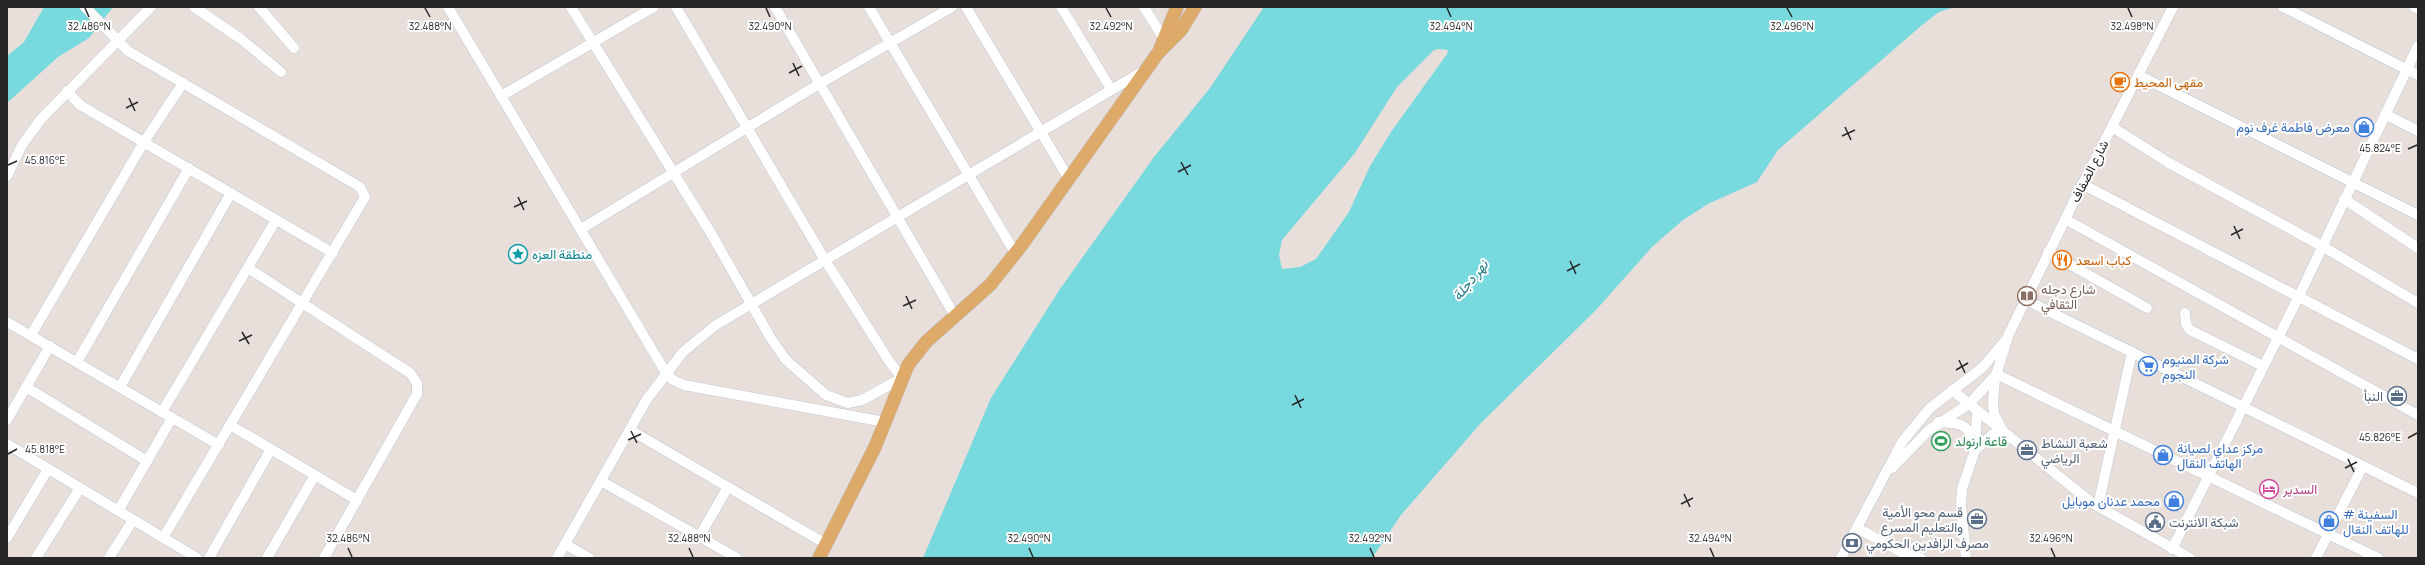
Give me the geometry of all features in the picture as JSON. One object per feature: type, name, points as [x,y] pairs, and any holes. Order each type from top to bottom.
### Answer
[{"type":"main road","points":[[1158,53],[1177,7]]},
{"type":"main road","points":[[818,558],[875,447],[908,365],[926,342],[990,284],[1015,253],[1158,53],[1181,30],[1195,7]]},
{"type":"street","points":[[85,7],[128,51],[361,189],[364,194],[364,200],[163,538]]},
{"type":"street","points":[[7,176],[30,133],[67,91],[151,7]]},
{"type":"street","points":[[194,7],[241,39],[281,72]]},
{"type":"street","points":[[258,7],[294,48]]},
{"type":"street","points":[[448,7],[666,373],[673,380],[684,386],[885,422]]},
{"type":"street","points":[[571,7],[752,303],[770,337],[786,360],[809,381],[833,398],[848,403],[862,400],[902,378],[889,361],[825,260],[676,7]]},
{"type":"street","points":[[501,96],[654,7]]},
{"type":"street","points":[[775,7],[955,316]]},
{"type":"street","points":[[869,7],[967,175],[1015,253]]},
{"type":"street","points":[[581,229],[747,127],[952,7]]},
{"type":"street","points":[[966,7],[1039,132],[1069,179]]},
{"type":"street","points":[[1061,7],[1111,89]]},
{"type":"street","points":[[1144,7],[1164,39]]},
{"type":"street","name":"شارع الضفاف","points":[[2008,336],[2082,184],[2173,7]]},
{"type":"street","points":[[2283,7],[2418,75]]},
{"type":"street","points":[[2414,7],[2418,9]]},
{"type":"street","points":[[2172,549],[2298,298],[2418,46]]},
{"type":"street","points":[[557,558],[647,399],[683,352],[697,339],[752,303],[1147,69]]},
{"type":"street","points":[[2138,75],[2418,215]]},
{"type":"street","points":[[31,336],[144,142],[183,83]]},
{"type":"street","points":[[67,91],[80,105],[333,253]]},
{"type":"street","points":[[2385,114],[2418,131]]},
{"type":"street","points":[[2112,127],[2175,167],[2322,246],[2418,303]]},
{"type":"street","points":[[77,362],[189,168]]},
{"type":"street","points":[[2082,184],[2298,298],[2418,359]]},
{"type":"street","points":[[120,388],[231,193]]},
{"type":"street","points":[[2344,199],[2418,248]]},
{"type":"street","points":[[2065,219],[2418,415]]},
{"type":"street","points":[[162,412],[276,220]]},
{"type":"street","points":[[2048,252],[2147,308]]},
{"type":"street","points":[[248,268],[410,373],[416,383],[417,394],[324,558]]},
{"type":"street","points":[[2026,300],[2242,408],[2418,493]]},
{"type":"street","points":[[2185,313],[2186,324],[2190,330],[2263,366]]},
{"type":"street","points":[[7,322],[219,445]]},
{"type":"street","points":[[2003,431],[1994,414],[1992,402],[1996,374],[2008,336]]},
{"type":"street","points":[[1841,558],[1887,474],[1902,442],[1922,416],[1952,390],[1982,368],[2008,336]]},
{"type":"street","points":[[7,420],[50,346]]},
{"type":"street","points":[[2098,506],[2113,431],[2132,352]]},
{"type":"street","points":[[1887,474],[1938,422],[1968,404],[1996,374]]},
{"type":"street","points":[[1996,374],[2113,431],[2209,474],[2378,558]]},
{"type":"street","points":[[26,387],[147,460]]},
{"type":"street","points":[[1952,390],[2072,488],[2098,506],[2190,558]]},
{"type":"street","points":[[1966,558],[1960,505],[1962,489],[1975,450],[1977,410]]},
{"type":"street","points":[[118,510],[172,418]]},
{"type":"street","points":[[1938,422],[1961,423],[1965,426],[1969,430],[1975,450]]},
{"type":"street","points":[[230,426],[357,500]]},
{"type":"street","points":[[630,430],[826,544]]},
{"type":"street","points":[[1975,450],[1993,434],[2003,431]]},
{"type":"street","points":[[7,444],[163,538],[184,555],[197,558]]},
{"type":"street","points":[[209,558],[271,449]]},
{"type":"street","points":[[2316,558],[2363,466]]},
{"type":"street","points":[[7,538],[48,469]]},
{"type":"street","points":[[268,558],[315,475]]},
{"type":"street","points":[[601,481],[737,558]]},
{"type":"street","points":[[699,537],[728,487]]},
{"type":"street","points":[[36,558],[80,488]]},
{"type":"street","points":[[109,558],[133,520]]},
{"type":"street","points":[[1857,528],[1903,553],[1921,558]]},
{"type":"street","points":[[565,544],[589,558]]},
{"type":"water","points":[[44,7],[113,7],[89,38],[58,57],[7,103],[7,56],[24,42]]},
{"type":"water","name":"نهر دجلة","points":[[1264,7],[1955,7],[1939,12],[1922,25],[1778,150],[1757,182],[1708,204],[1683,220],[1652,247],[1596,310],[1481,423],[1401,515],[1372,558],[923,558],[991,398],[1060,289],[1154,157],[1210,88]],"holes":[[[1434,50],[1448,50],[1447,54],[1391,132],[1370,166],[1349,212],[1316,259],[1300,267],[1282,269],[1279,255],[1282,240],[1355,153],[1397,87]]]},
{"type":"place","name":"مقهى المحيط","points":[[2120,82]]},
{"type":"place","name":"معرض فاطمة غرف نوم","points":[[2364,127]]},
{"type":"place","name":"منطقة العزه","points":[[518,254]]},
{"type":"place","name":"كباب اسعد","points":[[2062,260]]},
{"type":"place","name":"شارع دجله الثقافي","points":[[2027,296]]},
{"type":"place","name":"شركة المنيوم النجوم","points":[[2148,366]]},
{"type":"place","name":"النبأ","points":[[2397,396]]},
{"type":"place","name":"قاعة ارنولد","points":[[1941,441]]},
{"type":"place","name":"شعبة النشاط الرياضي","points":[[2027,450]]},
{"type":"place","name":"مركز عداي لصيانة الهاتف النقال","points":[[2163,455]]},
{"type":"place","name":"السدير","points":[[2269,489]]},
{"type":"place","name":"محمد عدنان موبايل","points":[[2174,501]]},
{"type":"place","name":"قسم محو الأمية والتعليم المسرع","points":[[1977,519]]},
{"type":"place","name":"# السفينة للهاتف النقال","points":[[2329,521]]},
{"type":"place","name":"شبكة الانترنت","points":[[2155,522]]},
{"type":"place","name":"مصرف الرافدين الحكومي","points":[[1852,543]]}]
